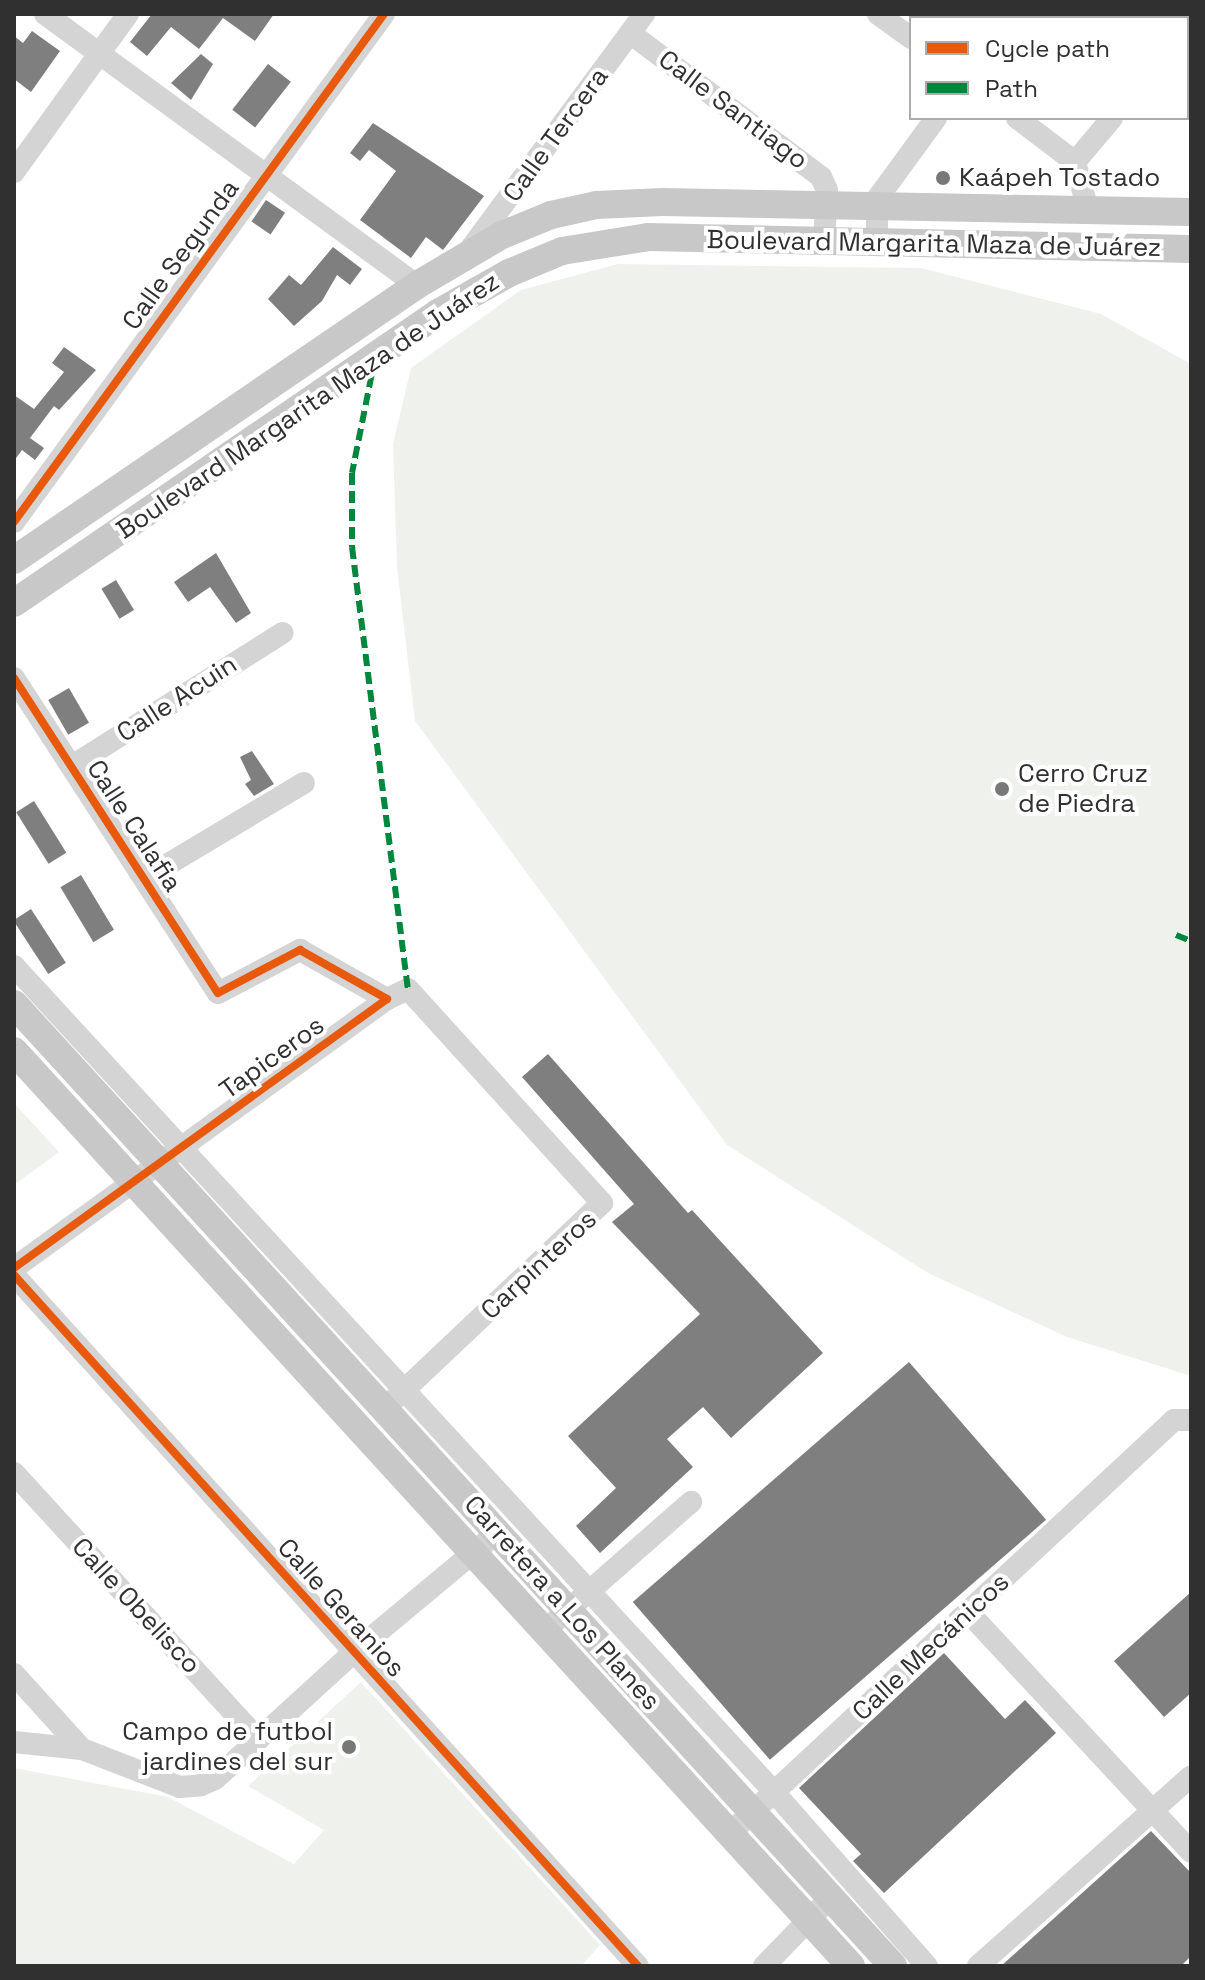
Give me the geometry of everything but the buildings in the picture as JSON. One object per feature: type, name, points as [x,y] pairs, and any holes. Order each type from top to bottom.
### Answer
[{"type":"main road","name":"Boulevard Margarita Maza de Juárez","points":[[14,560],[417,285],[467,255],[551,215],[596,205],[1191,212]]},
{"type":"main road","name":"Boulevard Margarita Maza de Juárez","points":[[14,603],[438,313],[509,273],[562,251],[648,237],[1191,249]]},
{"type":"main road","name":"Carretera a Los Planes","points":[[14,1004],[171,1157],[231,1239],[394,1399],[498,1532],[578,1601],[752,1812],[893,1966]]},
{"type":"main road","name":"Carretera a Los Planes","points":[[14,1051],[208,1259],[851,1966]]},
{"type":"street","points":[[45,14],[417,285]]},
{"type":"street","points":[[14,172],[128,14]]},
{"type":"street","name":"Calle Segunda","points":[[14,522],[384,14]]},
{"type":"street","name":"Calle Tercera","points":[[467,255],[644,14]]},
{"type":"street","points":[[878,14],[909,37]]},
{"type":"street","name":"Calle Santiago","points":[[630,33],[821,177],[827,206],[824,242]]},
{"type":"street","points":[[877,243],[875,208],[935,120]]},
{"type":"street","points":[[1020,120],[1075,162],[1088,210]]},
{"type":"street","points":[[1075,162],[1110,120]]},
{"type":"street","name":"Calle Acuin","points":[[72,766],[282,633]]},
{"type":"street","name":"Calle Calafia","points":[[14,678],[221,993],[300,950],[387,999]]},
{"type":"street","points":[[145,878],[304,783]]},
{"type":"street","points":[[14,966],[171,1157],[578,1601],[774,1792],[927,1966]]},
{"type":"street","name":"Carpinteros","points":[[387,999],[404,989],[414,992],[602,1203],[394,1399]]},
{"type":"street","name":"Tapiceros","points":[[14,1268],[387,999]]},
{"type":"street","name":"Calle Geranios","points":[[14,1275],[638,1966]]},
{"type":"street","name":"Calle Mecánicos","points":[[730,1833],[1174,1420],[1191,1420]]},
{"type":"street","name":"Calle Obelisco","points":[[14,1473],[258,1739]]},
{"type":"street","points":[[544,1631],[691,1502]]},
{"type":"street","points":[[14,1742],[82,1749],[180,1787],[215,1779],[354,1652],[498,1532]]},
{"type":"street","points":[[969,1613],[1191,1852]]},
{"type":"street","points":[[14,1674],[82,1749]]},
{"type":"street","points":[[978,1966],[1191,1776]]},
{"type":"street","points":[[764,1966],[830,1898]]},
{"type":"shaded area","points":[[618,264],[921,268],[1101,314],[1191,364],[1191,1376],[1067,1337],[928,1273],[727,1145],[415,721],[397,567],[393,444],[411,368],[521,290]]},
{"type":"shaded area","points":[[14,1103],[59,1152],[14,1185]]},
{"type":"shaded area","points":[[361,1682],[600,1945],[581,1966],[14,1966],[14,1768],[168,1797],[294,1864],[324,1830],[248,1786]]},
{"type":"marked path","points":[[375,358],[352,473],[352,547],[408,989]]},
{"type":"marked path","points":[[1176,935],[1191,941]]},
{"type":"cycle path","points":[[14,522],[384,14]]},
{"type":"cycle path","points":[[14,678],[218,993],[300,950],[387,999],[14,1268]]},
{"type":"cycle path","points":[[14,1275],[638,1966]]},
{"type":"place","name":"Kaápeh Tostado","points":[[943,178]]},
{"type":"place","name":"Cerro Cruz de Piedra","points":[[1002,789]]},
{"type":"place","name":"Campo de futbol jardines del sur","points":[[349,1747]]}]
